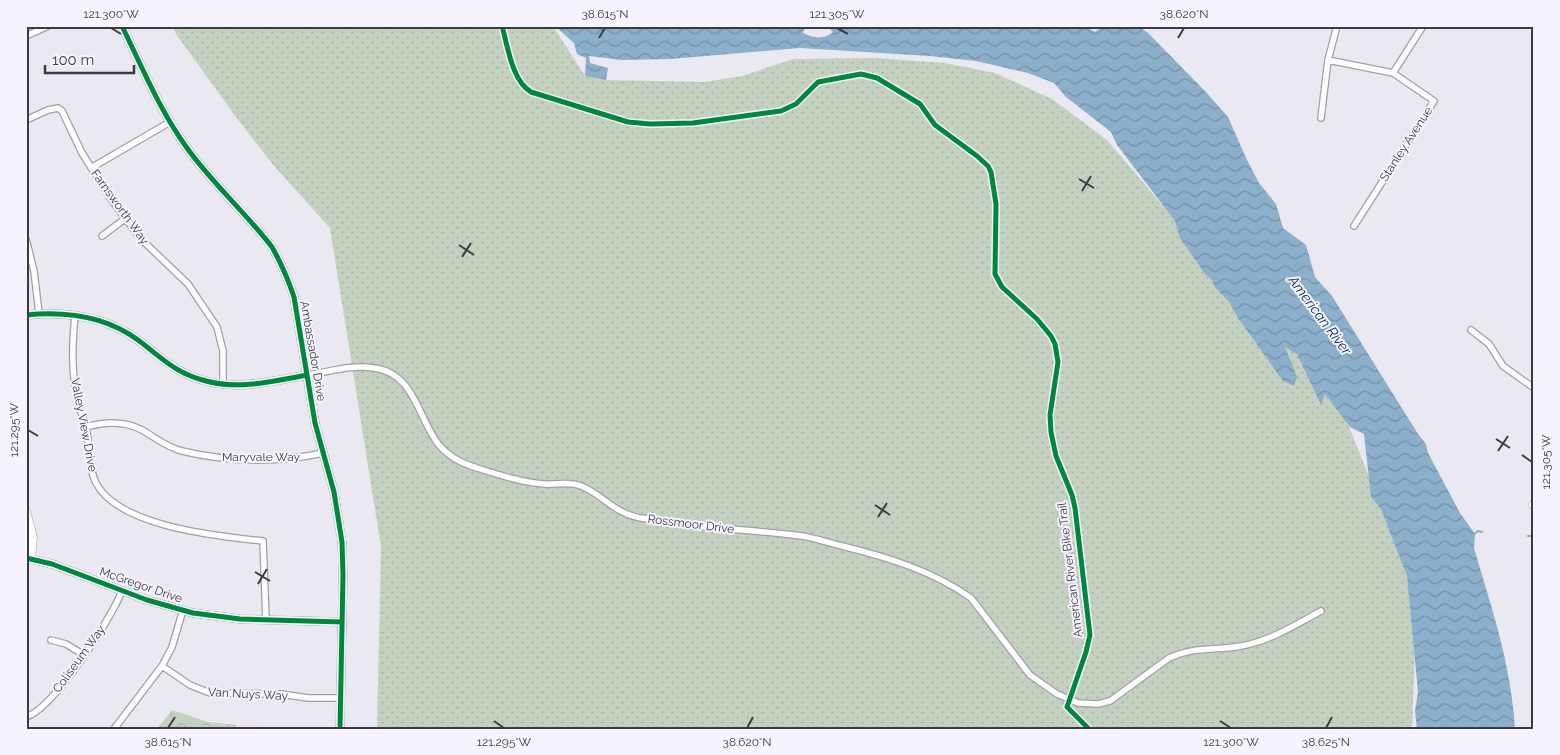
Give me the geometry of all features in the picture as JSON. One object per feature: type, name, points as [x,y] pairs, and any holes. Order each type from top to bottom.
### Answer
[{"type":"street","points":[[26,36],[48,26]]},
{"type":"street","name":"Ambassador Drive","points":[[122,26],[170,122],[193,156],[263,236],[281,263],[294,296],[315,423],[334,492],[342,542],[340,729]]},
{"type":"street","points":[[1321,118],[1328,60],[1337,26]]},
{"type":"street","points":[[1328,60],[1393,73],[1423,26]]},
{"type":"street","name":"Stanley Avenue","points":[[1354,226],[1434,101],[1393,73]]},
{"type":"street","name":"Farnsworth Way","points":[[26,120],[48,110],[58,108],[62,111],[91,168],[141,239],[188,284],[217,327],[223,352],[223,384]]},
{"type":"street","points":[[91,168],[170,122]]},
{"type":"street","points":[[102,236],[126,218]]},
{"type":"street","points":[[26,239],[34,271],[39,314]]},
{"type":"street","name":"Rossmoor Drive","points":[[26,315],[75,315],[102,321],[126,332],[144,344],[162,360],[183,373],[207,382],[250,384],[350,367],[376,368],[390,372],[401,380],[410,391],[438,443],[450,455],[475,468],[542,484],[567,483],[582,486],[619,511],[646,519],[804,536],[881,556],[912,567],[962,592],[970,598],[1030,676],[1056,694],[1078,703],[1098,704],[1110,701],[1177,654],[1198,649],[1225,648],[1254,643],[1282,632],[1321,611]]},
{"type":"street","name":"Valley View Drive","points":[[75,315],[72,355],[79,406],[86,427],[96,482],[103,494],[118,506],[144,518],[186,530],[263,541],[266,620]]},
{"type":"street","points":[[1471,330],[1489,344],[1503,366],[1534,388]]},
{"type":"street","name":"Maryvale Way","points":[[86,427],[108,423],[127,425],[142,430],[172,448],[218,457],[259,459],[304,458],[324,453]]},
{"type":"street","points":[[26,511],[33,537],[29,558]]},
{"type":"street","name":"McGregor Drive","points":[[29,558],[52,564],[147,600],[183,610],[220,617],[342,622]]},
{"type":"street","name":"Coliseum Way","points":[[26,717],[34,714],[46,705],[103,629],[122,591]]},
{"type":"street","points":[[114,729],[162,666],[172,647],[183,610]]},
{"type":"street","points":[[51,640],[66,644],[84,655]]},
{"type":"street","name":"Van Nuys Way","points":[[162,666],[190,686],[210,693],[281,694],[308,698],[340,698]]},
{"type":"shaded area","points":[[236,725],[309,729],[236,729]]},
{"type":"green space","points":[[172,26],[553,26],[585,76],[606,80],[705,82],[742,76],[793,59],[875,58],[945,63],[995,73],[1052,99],[1107,140],[1192,240],[1277,319],[1342,409],[1404,564],[1416,619],[1412,729],[377,729],[381,547],[330,228],[274,166],[236,117]]},
{"type":"green space","points":[[172,710],[208,722],[236,725],[236,729],[157,729]]},
{"type":"water","name":"American River","points":[[555,26],[811,26],[805,27],[803,33],[818,37],[826,36],[833,32],[829,28],[819,26],[1084,26],[1095,32],[1100,28],[1099,26],[1138,26],[1148,33],[1228,117],[1259,183],[1276,204],[1283,228],[1306,245],[1315,277],[1332,296],[1426,444],[1428,453],[1460,513],[1475,534],[1474,548],[1505,659],[1515,729],[1417,729],[1415,711],[1418,692],[1407,576],[1381,509],[1371,497],[1364,434],[1350,427],[1325,394],[1321,405],[1297,354],[1285,347],[1297,377],[1294,386],[1283,381],[1238,318],[1229,302],[1205,274],[1180,238],[1175,221],[1117,145],[1111,132],[1066,97],[1054,83],[1028,73],[976,61],[930,56],[800,48],[670,59],[622,60],[589,56],[590,63],[608,68],[606,80],[585,76],[586,58],[577,54],[574,43]]},
{"type":"waterway","points":[[1473,535],[1478,531],[1482,532]]},
{"type":"waterway","points":[[1528,536],[1534,536]]},
{"type":"cycle path","points":[[122,26],[177,134],[207,173],[272,247],[294,297],[315,423],[334,492],[342,542],[340,729]]},
{"type":"cycle path","name":"American River Bike Trail","points":[[502,26],[515,72],[519,80],[531,92],[628,122],[650,124],[693,123],[781,111],[796,104],[818,82],[861,74],[877,78],[920,104],[935,125],[988,166],[991,172],[996,204],[995,274],[1002,287],[1037,319],[1055,344],[1058,362],[1050,415],[1051,432],[1056,456],[1072,495],[1075,508],[1090,635],[1067,707],[1089,729]]},
{"type":"cycle path","points":[[26,315],[56,314],[99,320],[138,340],[162,359],[186,374],[218,384],[244,385],[307,375]]},
{"type":"cycle path","points":[[26,558],[52,564],[147,600],[193,613],[240,619],[342,622]]}]
